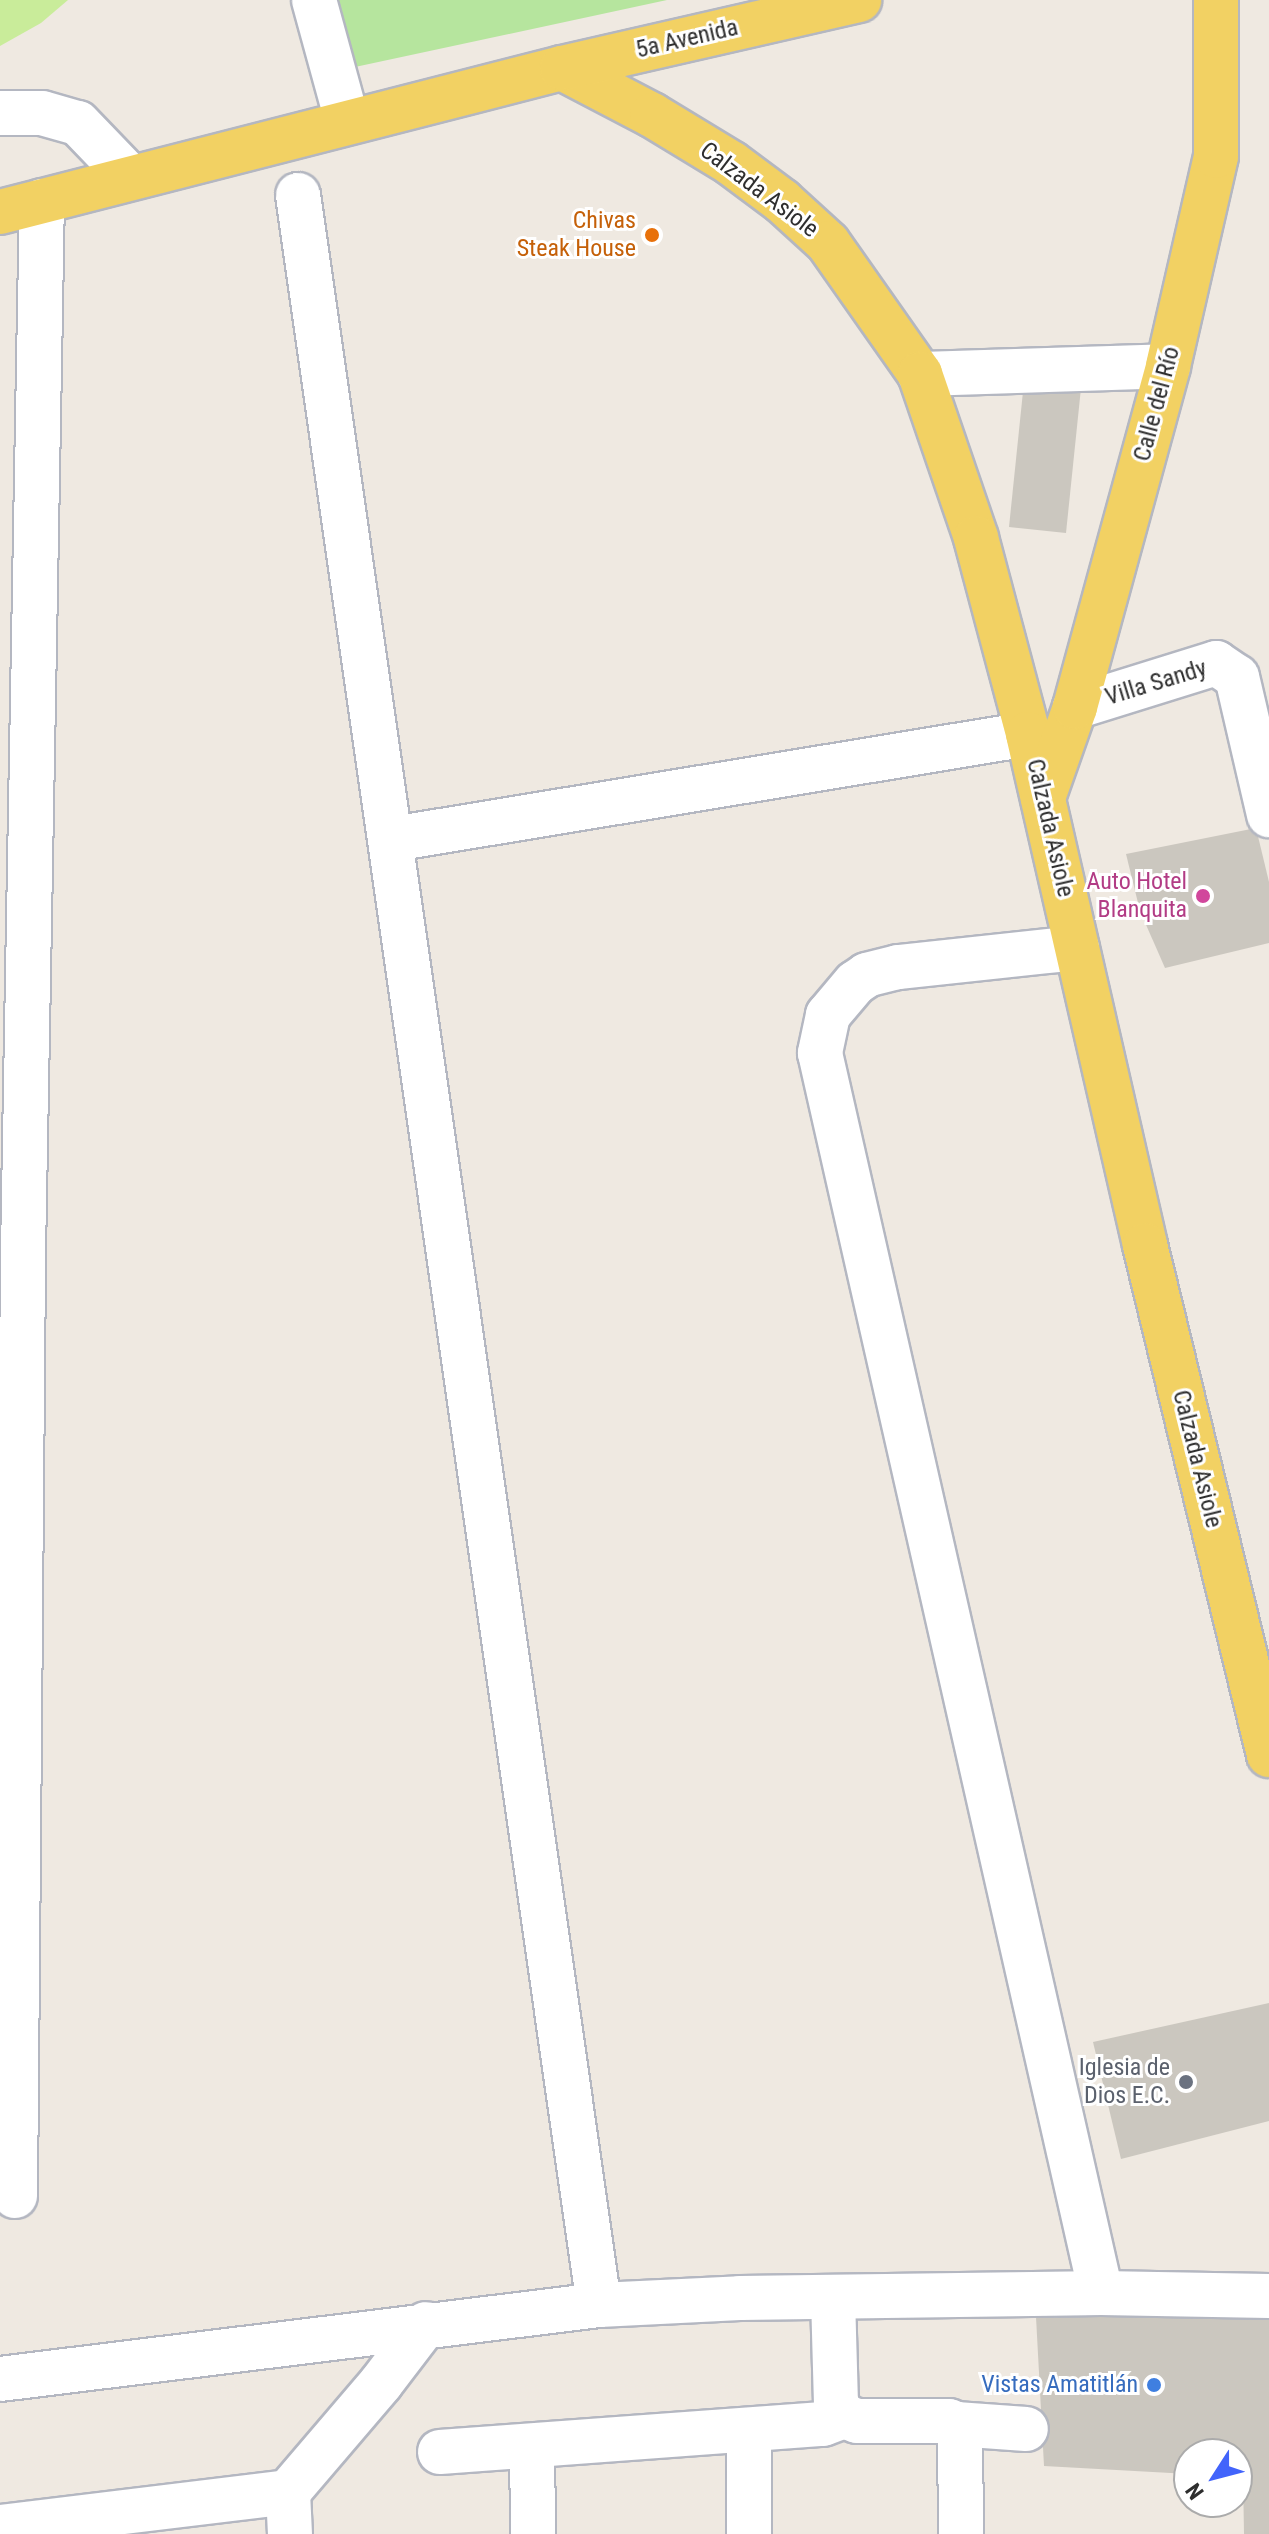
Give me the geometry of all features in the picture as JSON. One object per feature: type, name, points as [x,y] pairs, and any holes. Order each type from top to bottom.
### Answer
[{"type":"main road","name":"5a Avenida","points":[[0,212],[347,121],[859,0]]},
{"type":"main road","name":"Calle del Río","points":[[1043,798],[1075,707],[1168,366],[1216,156],[1216,0]]},
{"type":"main road","name":"Calzada Asiole","points":[[562,68],[652,115],[731,163],[782,201],[828,243],[920,374],[976,538],[1028,734],[1077,948],[1256,1647],[1269,1755]]},
{"type":"street","points":[[314,0],[347,121]]},
{"type":"street","points":[[0,113],[42,113],[78,123],[131,178]]},
{"type":"street","points":[[298,195],[393,839],[599,2305]]},
{"type":"street","points":[[15,2196],[12,1254],[42,201]]},
{"type":"street","points":[[920,374],[1168,366]]},
{"type":"street","name":"Villa Sandy","points":[[1075,707],[1216,663],[1237,677],[1269,815]]},
{"type":"street","points":[[393,839],[1028,734]]},
{"type":"street","points":[[1077,948],[898,967],[867,975],[855,983],[828,1015],[820,1053],[1101,2293]]},
{"type":"street","points":[[0,2379],[599,2305],[833,2297],[1101,2293],[1269,2296]]},
{"type":"street","points":[[833,2297],[836,2404],[844,2416],[857,2421],[949,2421],[1026,2429]]},
{"type":"street","points":[[0,2527],[289,2513],[426,2324]]},
{"type":"street","points":[[440,2452],[823,2424],[844,2416]]},
{"type":"street","points":[[956,2424],[960,2435],[961,2534]]},
{"type":"street","points":[[749,2430],[749,2534]]},
{"type":"street","points":[[532,2446],[533,2534]]},
{"type":"green space","points":[[0,0],[68,0],[41,23],[0,46]]},
{"type":"green space","points":[[324,0],[667,0],[341,70]]},
{"type":"building","points":[[1024,382],[1081,388],[1066,533],[1009,527]]},
{"type":"building","name":"Auto Hotel Blanquita","points":[[1256,828],[1269,882],[1269,943],[1165,968],[1140,911],[1126,854]]},
{"type":"building","name":"Iglesia de Dios E.C.","points":[[1269,2003],[1269,2121],[1121,2159],[1093,2042]]},
{"type":"building","name":"Vistas Amatitlán","points":[[1269,2313],[1269,2534],[1244,2534],[1244,2518],[1253,2518],[1253,2438],[1173,2438],[1173,2473],[1044,2466],[1036,2317]]},
{"type":"place","name":"Chivas Steak House","points":[[652,235]]},
{"type":"place","name":"Auto Hotel Blanquita","points":[[1203,896]]},
{"type":"place","name":"Iglesia de Dios E.C.","points":[[1186,2082]]},
{"type":"place","name":"Vistas Amatitlán","points":[[1154,2385]]}]
